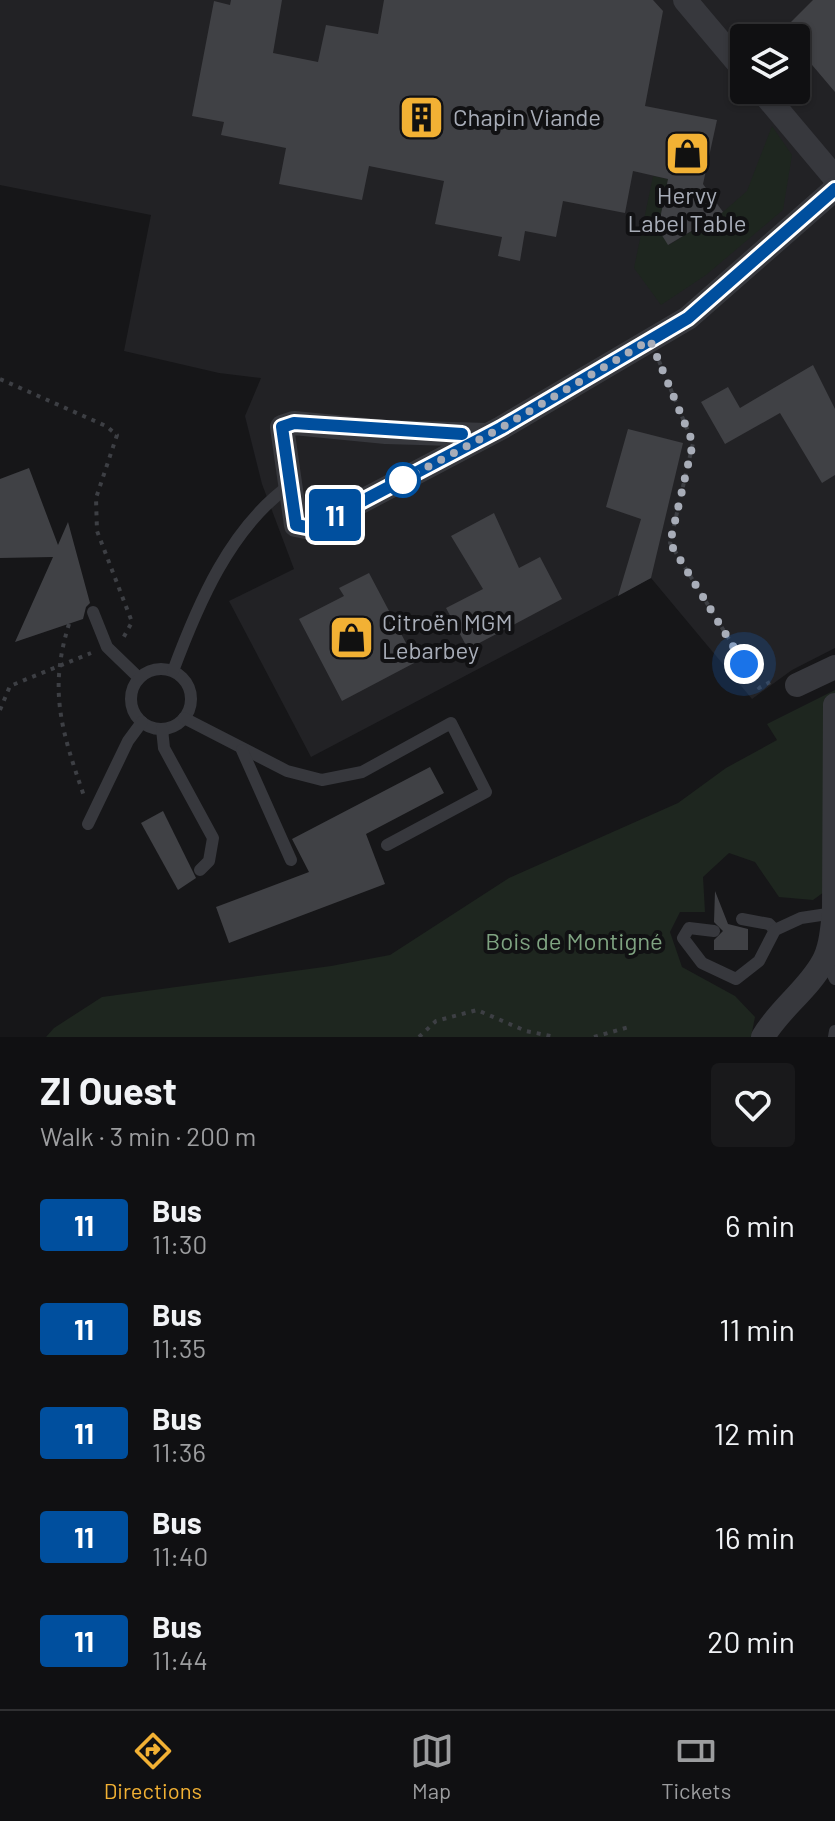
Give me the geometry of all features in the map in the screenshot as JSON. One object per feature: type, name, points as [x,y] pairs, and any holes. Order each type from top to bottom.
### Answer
[{"type":"street","points":[[685,0],[730,53]]},
{"type":"street","points":[[773,104],[835,178]]},
{"type":"street","points":[[487,435],[386,432],[294,423],[282,427],[296,525],[311,528],[487,435],[688,318],[835,189]]},
{"type":"street","points":[[797,685],[835,667]]},
{"type":"street","points":[[763,1037],[830,969],[834,913],[835,705]]},
{"type":"lane","points":[[173,671],[210,582],[258,514],[290,485]]},
{"type":"lane","points":[[93,612],[107,647],[138,677]]},
{"type":"lane","points":[[161,668],[173,671],[181,676],[191,692],[184,718],[162,729],[142,722],[131,706],[133,686],[138,677],[161,668]]},
{"type":"lane","points":[[184,718],[287,771],[322,780],[362,772],[451,723],[486,792],[387,845]]},
{"type":"lane","points":[[88,824],[128,741],[142,722]]},
{"type":"lane","points":[[162,729],[164,748],[213,838],[209,861],[200,870]]},
{"type":"lane","points":[[242,750],[291,860]]},
{"type":"lane","points":[[714,931],[689,928],[683,938],[702,963],[736,979],[759,961],[775,930],[801,918],[834,913]]},
{"type":"lane","points":[[742,919],[769,924],[775,930]]},
{"type":"path","points":[[650,340],[693,443],[670,543],[759,688],[787,674],[797,685]]},
{"type":"path","points":[[0,379],[106,426],[117,435],[96,498],[97,531],[125,599]]},
{"type":"path","points":[[69,624],[57,665],[64,737],[86,804],[95,808]]},
{"type":"path","points":[[0,710],[10,686],[29,676]]},
{"type":"path","points":[[419,1037],[436,1021],[477,1010],[526,1031],[556,1037]]},
{"type":"path","points":[[594,1037],[629,1027]]},
{"type":"shaded area","points":[[0,0],[835,0],[835,648],[792,670],[752,699],[651,578],[311,757],[229,601],[294,569],[262,484],[245,416],[261,378],[219,373],[124,351],[151,215],[0,185]]},
{"type":"green space","points":[[772,126],[792,155],[783,210],[706,275],[661,305],[634,268],[653,176],[668,179],[658,229],[669,245],[723,212],[747,191]]},
{"type":"green space","name":"Bois de Montigné","points":[[835,690],[835,884],[813,900],[779,897],[755,862],[729,853],[703,877],[705,912],[680,912],[670,932],[682,967],[735,996],[755,1017],[751,1037],[46,1037],[54,1028],[102,997],[390,955],[509,878],[678,803],[726,768],[777,740],[767,724]]},
{"type":"building","name":"Chapin Viande","points":[[231,0],[282,0],[273,53],[318,62],[326,25],[378,34],[384,0],[653,0],[663,11],[645,106],[717,120],[703,184],[723,212],[668,245],[658,229],[668,179],[633,171],[625,213],[563,201],[556,237],[525,231],[520,261],[498,256],[502,237],[435,224],[444,181],[369,166],[362,200],[279,184],[286,148],[221,135],[224,122],[192,116],[214,1],[230,5]]},
{"type":"building","points":[[813,0],[835,0],[835,92],[810,63],[810,24],[789,24]]},
{"type":"building","points":[[813,365],[835,409],[835,475],[822,483],[780,413],[725,444],[701,402],[728,387],[740,408]]},
{"type":"building","points":[[628,429],[683,443],[651,578],[618,596],[641,519],[606,507]]},
{"type":"building","points":[[29,468],[58,545],[68,522],[90,603],[83,619],[15,642],[53,557],[0,558],[0,479]]},
{"type":"building","points":[[494,513],[519,568],[540,557],[562,599],[468,649],[446,608],[483,589],[451,536]]},
{"type":"building","points":[[369,573],[416,662],[342,701],[299,619],[344,596],[339,588]]},
{"type":"building","points":[[430,767],[444,793],[366,834],[385,884],[229,943],[216,907],[309,872],[292,839]]},
{"type":"building","points":[[163,811],[196,878],[178,890],[141,823]]},
{"type":"building","points":[[715,891],[728,924],[748,929],[748,950],[714,950],[714,940],[723,931],[714,922]]},
{"type":"bus line","name":"11","points":[[462,434],[386,432],[294,423],[282,427],[296,525],[311,528],[501,428],[688,318],[835,189]]},
{"type":"place","name":"Chapin Viande","points":[[422,118]]},
{"type":"place","name":"Hervy Label Table","points":[[687,154]]},
{"type":"place","name":"Citroën MGM Lebarbey","points":[[351,637]]},
{"type":"route","points":[[403,480],[501,428],[650,340],[693,443],[670,543],[744,664]]}]
